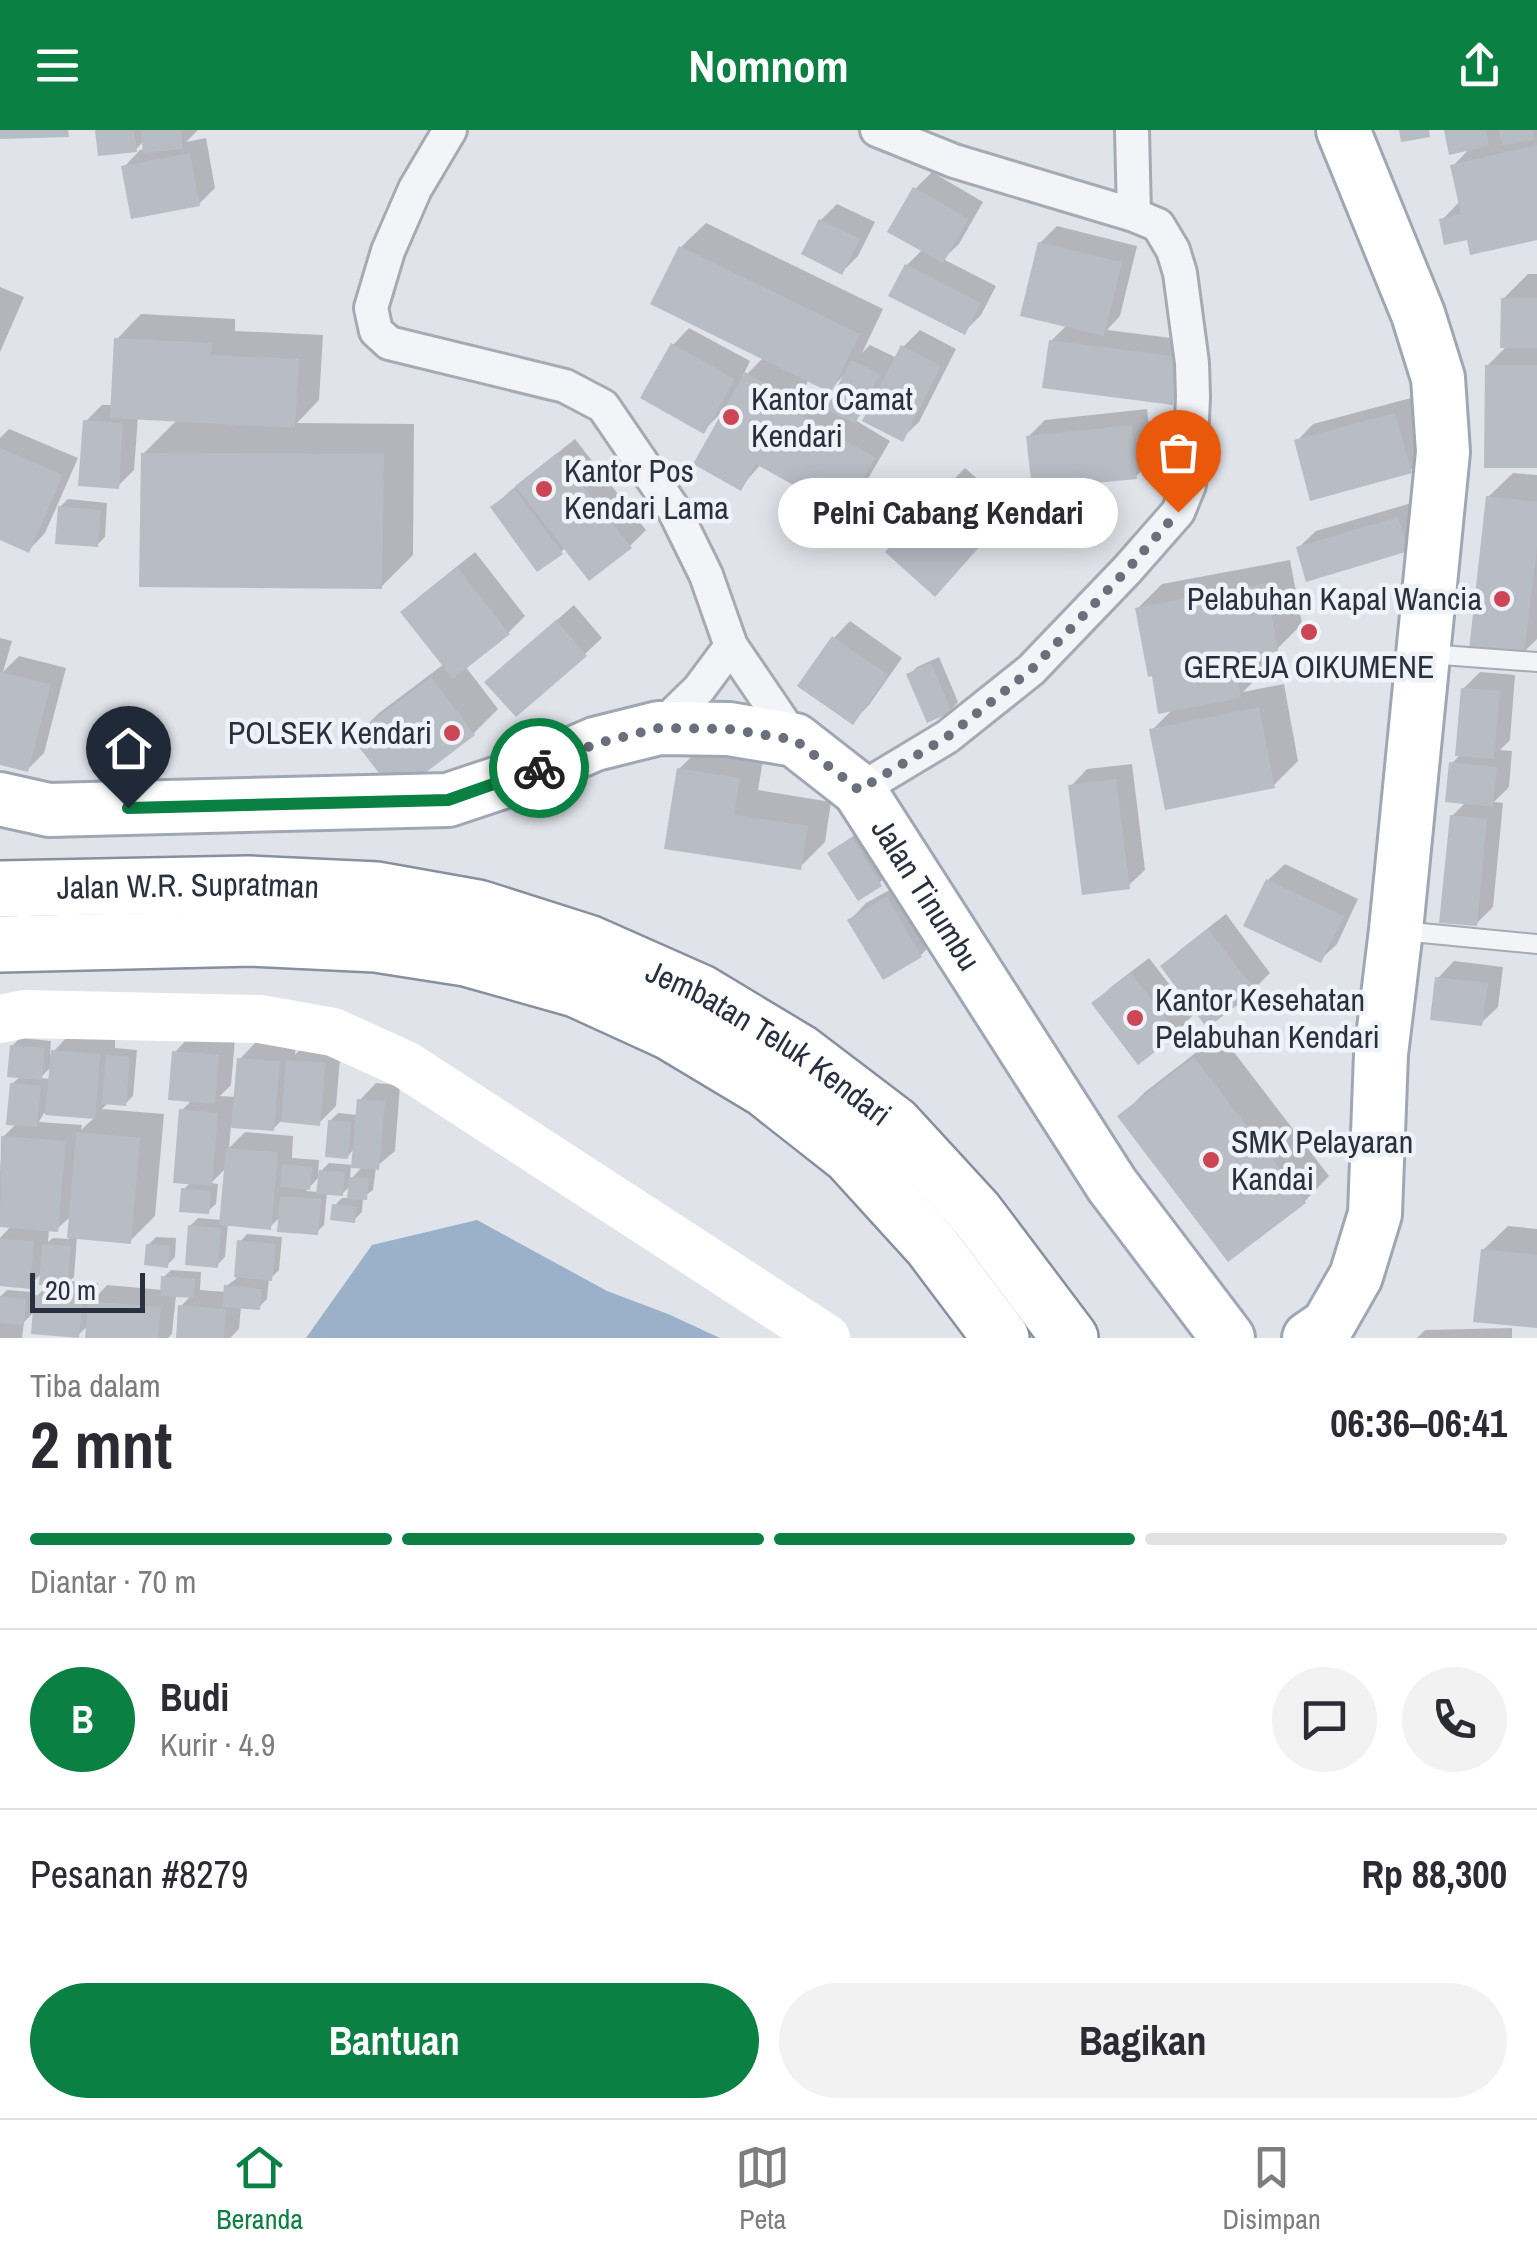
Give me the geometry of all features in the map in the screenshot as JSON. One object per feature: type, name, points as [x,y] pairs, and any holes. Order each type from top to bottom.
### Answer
[{"type":"highway","name":"Jalan W.R. Supratman","points":[[0,889],[248,884],[376,890]]},
{"type":"highway","name":"Jembatan Teluk Kendari","points":[[376,890],[478,908],[588,943],[701,994],[799,1052],[895,1125],[975,1212],[1070,1338]]},
{"type":"highway","name":"Jalan W.R. Supratman","points":[[0,944],[252,938],[376,944]]},
{"type":"highway","name":"Jembatan Teluk Kendari","points":[[376,944],[466,958],[576,989],[670,1032],[765,1089],[850,1156],[931,1245],[1001,1338]]},
{"type":"main road","points":[[1310,1338],[1328,1325],[1356,1276],[1375,1214],[1381,1054],[1443,452],[1438,378],[1418,314],[1343,130]]},
{"type":"main road","name":"Jalan Tinumbu","points":[[0,800],[48,810],[448,800],[526,774],[595,744],[659,728],[729,729],[795,740],[859,790],[1112,1185],[1228,1338]]},
{"type":"main road","points":[[0,1019],[25,1014],[260,1018],[333,1032],[406,1066],[826,1338]]},
{"type":"street","points":[[450,130],[414,189],[388,251],[371,308],[376,331],[389,343],[566,386],[604,406],[674,510],[706,576],[731,646],[795,740]]},
{"type":"street","points":[[859,790],[947,737],[1031,670],[1178,512],[1189,486],[1194,397],[1180,273],[1173,250],[1158,225],[954,162],[877,130]]},
{"type":"street","points":[[1132,130],[1134,215]]},
{"type":"street","points":[[659,728],[699,689],[731,646]]},
{"type":"lane","points":[[1423,654],[1537,662]]},
{"type":"lane","points":[[1396,930],[1537,944]]},
{"type":"water","points":[[477,1220],[607,1291],[720,1338],[306,1338],[372,1245]]},
{"type":"building","points":[[0,130],[68,130],[69,137],[0,139]]},
{"type":"building","points":[[95,130],[134,130],[137,152],[98,156]]},
{"type":"building","points":[[141,130],[181,130],[183,149],[143,153]]},
{"type":"building","points":[[1399,130],[1429,130],[1430,137],[1401,142]]},
{"type":"building","points":[[1444,130],[1486,130],[1489,146],[1449,155]]},
{"type":"building","points":[[1499,130],[1533,130],[1534,140],[1502,145]]},
{"type":"building","points":[[1537,145],[1537,240],[1470,255],[1467,240],[1444,245],[1439,219],[1461,214],[1450,165]]},
{"type":"building","points":[[190,153],[200,206],[131,219],[121,166]]},
{"type":"building","points":[[913,187],[969,219],[943,263],[887,232]]},
{"type":"building","points":[[819,219],[860,239],[842,275],[801,254]]},
{"type":"building","points":[[1038,242],[1122,262],[1104,336],[1020,316]]},
{"type":"building","points":[[679,246],[860,334],[831,393],[650,304]]},
{"type":"building","points":[[905,264],[981,303],[965,335],[888,296]]},
{"type":"building","points":[[1501,298],[1537,298],[1537,348],[1500,348]]},
{"type":"building","points":[[114,338],[212,343],[211,355],[299,359],[295,428],[110,418]]},
{"type":"building","points":[[1049,340],[1180,357],[1173,405],[1042,388]]},
{"type":"building","points":[[671,343],[735,379],[704,434],[640,398]]},
{"type":"building","points":[[901,345],[941,366],[903,442],[862,421]]},
{"type":"building","points":[[851,360],[880,374],[855,424],[826,409]]},
{"type":"building","points":[[1485,365],[1537,365],[1537,468],[1484,468]]},
{"type":"building","points":[[745,372],[793,399],[788,408],[876,458],[843,513],[756,464],[741,491],[693,464]]},
{"type":"building","points":[[1395,413],[1412,473],[1310,501],[1294,440]]},
{"type":"building","points":[[83,420],[123,423],[119,489],[78,486]]},
{"type":"building","points":[[1132,425],[1137,479],[1032,489],[1026,436]]},
{"type":"building","points":[[0,448],[63,475],[29,553],[0,540]]},
{"type":"building","points":[[141,453],[384,454],[382,589],[139,587]]},
{"type":"building","points":[[557,453],[632,548],[589,581],[515,486]]},
{"type":"building","points":[[947,483],[997,527],[935,597],[885,552]]},
{"type":"building","points":[[515,489],[563,554],[537,572],[490,507]]},
{"type":"building","name":"Pelabuhan Kapal Wancia","points":[[1486,496],[1537,502],[1537,547],[1524,656],[1469,650]]},
{"type":"building","points":[[58,506],[101,510],[98,547],[55,544]]},
{"type":"building","points":[[1398,517],[1409,551],[1306,582],[1296,547]]},
{"type":"building","points":[[457,567],[510,634],[453,679],[400,612]]},
{"type":"building","points":[[1266,583],[1278,651],[1234,660],[1241,698],[1158,714],[1135,608]]},
{"type":"building","points":[[556,620],[587,656],[516,717],[484,682]]},
{"type":"building","points":[[832,636],[888,675],[853,725],[797,686]]},
{"type":"building","points":[[931,663],[952,712],[927,723],[906,674]]},
{"type":"building","points":[[0,672],[51,684],[28,772],[0,765]]},
{"type":"building","points":[[431,677],[475,735],[396,795],[351,737]]},
{"type":"building","points":[[1461,688],[1500,691],[1494,759],[1455,756]]},
{"type":"building","points":[[1259,707],[1275,788],[1165,810],[1149,729]]},
{"type":"building","points":[[1449,762],[1497,767],[1493,807],[1445,802]]},
{"type":"building","points":[[677,768],[740,778],[734,815],[808,826],[801,870],[664,849]]},
{"type":"building","points":[[1116,779],[1130,889],[1082,895],[1068,785]]},
{"type":"building","points":[[1450,815],[1487,819],[1477,926],[1439,923]]},
{"type":"building","points":[[852,837],[882,886],[858,901],[827,853]]},
{"type":"building","points":[[1266,879],[1344,916],[1321,963],[1243,926]]},
{"type":"building","points":[[887,896],[922,957],[883,980],[847,920]]},
{"type":"building","points":[[1208,929],[1256,991],[1207,1028],[1160,966]]},
{"type":"building","name":"Kantor Kesehatan Pelabuhan Kendari","points":[[1131,973],[1178,1034],[1138,1065],[1091,1003]]},
{"type":"building","points":[[1435,977],[1488,983],[1482,1026],[1430,1020]]},
{"type":"building","points":[[10,1045],[45,1048],[42,1080],[7,1077]]},
{"type":"building","points":[[51,1050],[100,1054],[95,1119],[45,1115]]},
{"type":"building","points":[[172,1051],[219,1055],[215,1104],[168,1100]]},
{"type":"building","points":[[106,1055],[130,1057],[126,1106],[102,1104]]},
{"type":"building","name":"SMK Pelayaran Kandai","points":[[1194,1057],[1306,1203],[1228,1262],[1117,1116]]},
{"type":"building","points":[[237,1058],[280,1061],[274,1131],[231,1128]]},
{"type":"building","points":[[286,1060],[326,1063],[320,1126],[281,1122]]},
{"type":"building","points":[[10,1083],[41,1086],[37,1127],[6,1125]]},
{"type":"building","points":[[357,1099],[385,1101],[379,1170],[351,1168]]},
{"type":"building","points":[[179,1109],[218,1113],[212,1186],[173,1183]]},
{"type":"building","points":[[328,1120],[351,1122],[348,1159],[325,1157]]},
{"type":"building","points":[[76,1132],[140,1138],[131,1244],[67,1238]]},
{"type":"building","points":[[1,1136],[66,1141],[58,1232],[0,1227]]},
{"type":"building","points":[[226,1148],[278,1152],[271,1230],[219,1225]]},
{"type":"building","points":[[282,1164],[312,1167],[310,1190],[280,1187]]},
{"type":"building","points":[[319,1170],[345,1172],[343,1196],[316,1194]]},
{"type":"building","points":[[349,1177],[369,1178],[367,1200],[347,1199]]},
{"type":"building","points":[[181,1188],[211,1191],[209,1214],[179,1212]]},
{"type":"building","points":[[280,1196],[321,1199],[318,1235],[277,1232]]},
{"type":"building","points":[[332,1204],[357,1207],[355,1223],[330,1220]]},
{"type":"building","points":[[188,1225],[221,1228],[218,1268],[185,1265]]},
{"type":"building","points":[[0,1239],[34,1241],[30,1289],[0,1286]]},
{"type":"building","points":[[237,1240],[276,1244],[272,1281],[234,1277]]},
{"type":"building","points":[[42,1244],[71,1246],[67,1287],[39,1285]]},
{"type":"building","points":[[146,1244],[170,1245],[168,1268],[144,1265]]},
{"type":"building","points":[[1481,1249],[1537,1255],[1537,1328],[1473,1322]]},
{"type":"building","points":[[161,1276],[195,1279],[193,1298],[160,1296]]},
{"type":"building","points":[[224,1285],[262,1289],[260,1310],[222,1307]]},
{"type":"building","points":[[34,1295],[83,1299],[79,1338],[31,1334]]},
{"type":"building","points":[[0,1296],[26,1299],[24,1325],[0,1323]]},
{"type":"building","points":[[88,1301],[161,1307],[158,1338],[85,1338]]},
{"type":"building","points":[[178,1305],[226,1309],[224,1338],[176,1338]]},
{"type":"way so far","points":[[539,768],[595,744],[659,728],[729,729],[795,740],[859,790],[947,737],[1031,670],[1178,512]]},
{"type":"place","name":"Kantor Camat Kendari","points":[[731,417]]},
{"type":"place","name":"Kantor Pos Kendari Lama","points":[[544,489]]},
{"type":"place","name":"Pelni Cabang Kendari","points":[[1178,512]]},
{"type":"place","name":"Pelabuhan Kapal Wancia","points":[[1502,599]]},
{"type":"place","name":"GEREJA OIKUMENE","points":[[1309,632]]},
{"type":"place","name":"POLSEK Kendari","points":[[452,733]]},
{"type":"place","name":"Kantor Kesehatan Pelabuhan Kendari","points":[[1135,1018]]},
{"type":"place","name":"SMK Pelayaran Kandai","points":[[1211,1160]]},
{"type":"route","points":[[128,808],[448,800],[539,768]]}]
